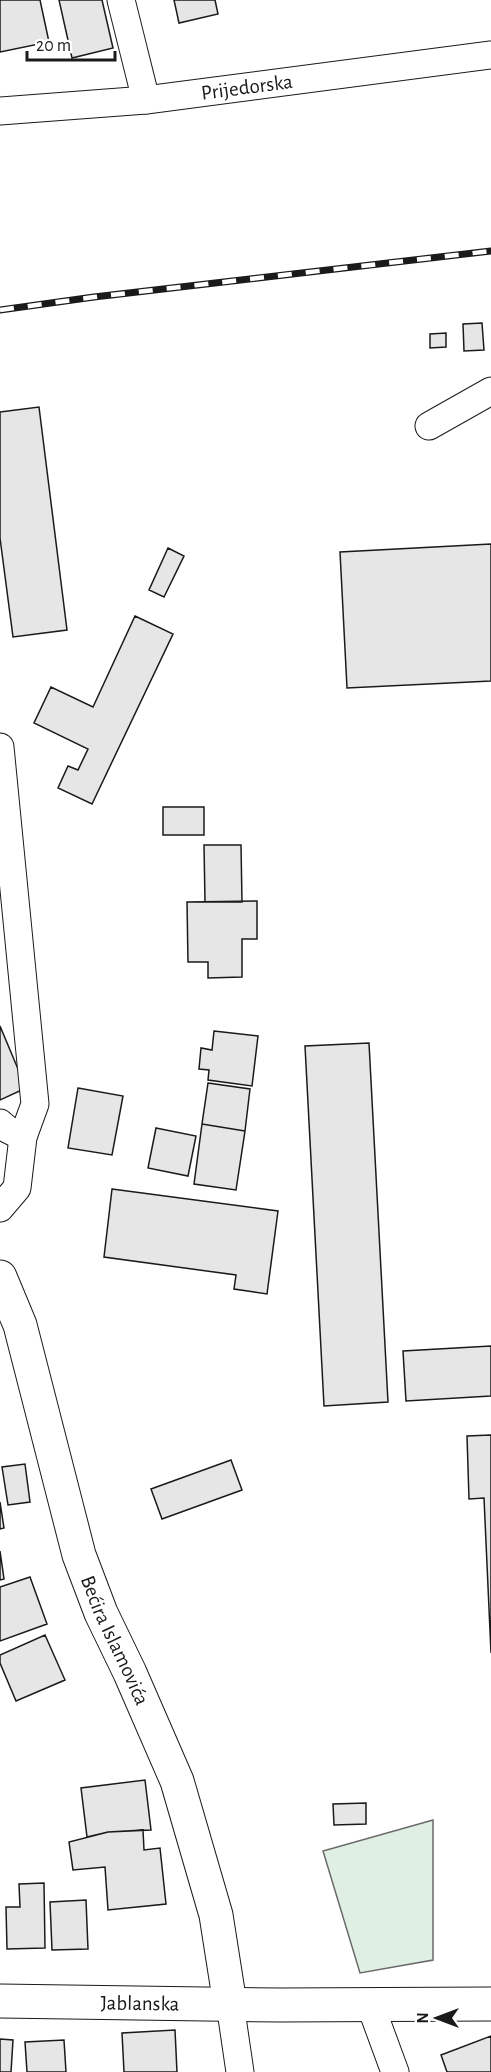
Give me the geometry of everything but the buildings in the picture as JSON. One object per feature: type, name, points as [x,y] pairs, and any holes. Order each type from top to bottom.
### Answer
[{"type":"street","points":[[121,0],[146,99]]},
{"type":"street","name":"Prijedorska","points":[[0,111],[146,99],[491,55]]},
{"type":"street","points":[[429,426],[491,392]]},
{"type":"street","points":[[0,747],[35,1104],[24,1137],[17,1188],[0,1208]]},
{"type":"street","points":[[0,1123],[24,1137]]},
{"type":"street","name":"Bećira Islamovića","points":[[0,1277],[20,1325],[79,1555],[101,1613],[177,1781],[216,1916],[230,2004]]},
{"type":"street","name":"Jablanska","points":[[0,2001],[280,2005],[491,2004]]},
{"type":"street","points":[[230,2004],[240,2072]]},
{"type":"street","points":[[370,2004],[395,2072]]},
{"type":"green space","points":[[433,1820],[433,1960],[360,1973],[323,1851]]},
{"type":"railway","points":[[0,310],[491,251]]}]
